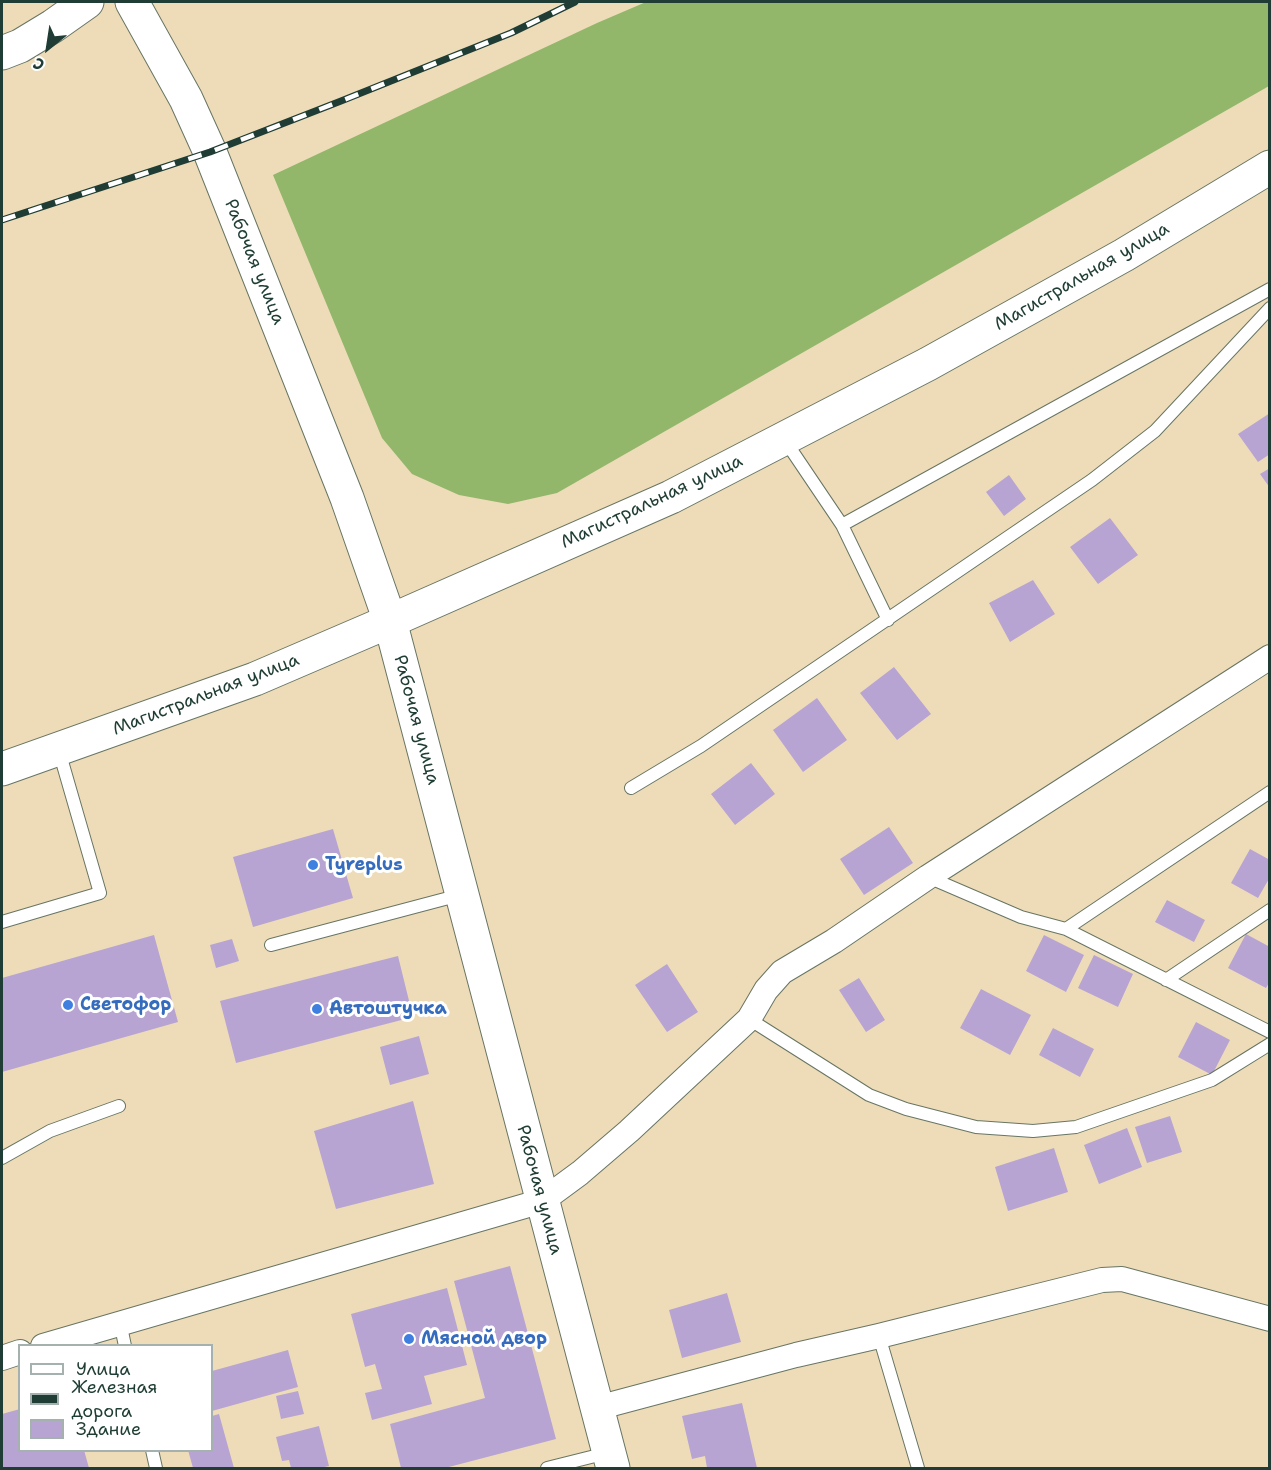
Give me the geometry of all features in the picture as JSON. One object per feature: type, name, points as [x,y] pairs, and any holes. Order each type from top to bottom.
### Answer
[{"type":"main road","points":[[2,53],[20,46],[87,2]]},
{"type":"main road","name":"Рабочая улица","points":[[132,2],[186,99],[210,152],[347,498],[390,621],[611,1460]]},
{"type":"main road","name":"Магистральная улица","points":[[2,769],[255,679],[671,497],[928,364],[1124,255],[1269,167]]},
{"type":"street","points":[[56,1344],[123,1334],[542,1201],[629,1131],[749,1019],[766,990],[782,972],[834,941],[928,877],[1269,657]]},
{"type":"street","points":[[597,1408],[796,1354],[879,1336],[1102,1280],[1122,1279],[1269,1320]]},
{"type":"street","points":[[2,1358],[18,1353]]},
{"type":"lane","points":[[842,525],[1269,289]]},
{"type":"lane","points":[[631,788],[701,746],[1092,480],[1155,431],[1269,308]]},
{"type":"lane","points":[[784,438],[842,525],[888,620]]},
{"type":"lane","points":[[2,922],[100,893],[58,749]]},
{"type":"lane","points":[[1066,929],[1269,792]]},
{"type":"lane","points":[[928,877],[1021,917],[1066,929],[1269,1032]]},
{"type":"lane","points":[[271,945],[461,895]]},
{"type":"lane","points":[[1166,980],[1269,910]]},
{"type":"lane","points":[[749,1019],[869,1095],[906,1109],[976,1126],[1033,1131],[1076,1127],[1212,1080],[1269,1044]]},
{"type":"lane","points":[[2,1158],[50,1131],[119,1106]]},
{"type":"lane","points":[[879,1336],[918,1468]]},
{"type":"lane","points":[[152,1452],[156,1468]]},
{"type":"lane","points":[[547,1468],[611,1460]]},
{"type":"green space","points":[[646,2],[1269,2],[1269,86],[557,493],[508,504],[459,495],[412,474],[382,438],[273,175]]},
{"type":"building","points":[[1270,413],[1270,454],[1258,462],[1238,434]]},
{"type":"building","points":[[1270,468],[1270,488],[1260,474]]},
{"type":"building","points":[[1009,475],[1026,499],[1004,516],[986,492]]},
{"type":"building","points":[[1110,518],[1138,555],[1098,584],[1070,547]]},
{"type":"building","points":[[1033,580],[1055,614],[1010,642],[989,603]]},
{"type":"building","points":[[894,667],[931,714],[897,740],[860,693]]},
{"type":"building","points":[[817,698],[847,740],[803,772],[773,730]]},
{"type":"building","points":[[751,763],[775,794],[735,825],[711,794]]},
{"type":"building","points":[[889,827],[913,863],[864,895],[840,859]]},
{"type":"building","points":[[333,829],[353,898],[253,927],[233,857]]},
{"type":"building","points":[[1250,849],[1270,860],[1270,877],[1258,898],[1231,883]]},
{"type":"building","points":[[1167,900],[1205,920],[1194,942],[1155,922]]},
{"type":"building","points":[[1246,934],[1270,947],[1270,981],[1266,988],[1228,968]]},
{"type":"building","name":"Светофор","points":[[154,935],[178,1022],[2,1072],[2,978]]},
{"type":"building","points":[[1044,935],[1084,955],[1066,992],[1026,971]]},
{"type":"building","points":[[232,939],[239,961],[216,968],[210,945]]},
{"type":"building","points":[[1094,955],[1133,974],[1118,1007],[1078,988]]},
{"type":"building","name":"Автоштучка","points":[[398,956],[413,1017],[236,1063],[220,1001]]},
{"type":"building","points":[[667,964],[698,1012],[667,1032],[635,985]]},
{"type":"building","points":[[859,978],[885,1020],[866,1032],[839,990]]},
{"type":"building","points":[[981,989],[1031,1015],[1010,1055],[960,1028]]},
{"type":"building","points":[[1196,1022],[1230,1040],[1212,1075],[1178,1057]]},
{"type":"building","points":[[1053,1028],[1094,1049],[1080,1077],[1039,1055]]},
{"type":"building","points":[[419,1036],[429,1074],[390,1085],[380,1047]]},
{"type":"building","points":[[413,1101],[434,1184],[336,1209],[314,1131]]},
{"type":"building","points":[[1170,1116],[1182,1152],[1147,1163],[1135,1127]]},
{"type":"building","points":[[1127,1128],[1142,1167],[1099,1184],[1084,1145]]},
{"type":"building","points":[[1054,1148],[1068,1192],[1008,1211],[995,1167]]},
{"type":"building","points":[[510,1266],[556,1439],[445,1468],[401,1468],[390,1424],[485,1398],[454,1281]]},
{"type":"building","name":"Мясной двор","points":[[447,1288],[467,1365],[424,1376],[432,1404],[372,1420],[365,1393],[382,1389],[375,1364],[365,1367],[351,1314]]},
{"type":"building","points":[[727,1293],[741,1342],[682,1358],[669,1310]]},
{"type":"building","points":[[288,1350],[298,1387],[213,1411],[213,1371]]},
{"type":"building","points":[[298,1391],[304,1414],[281,1419],[276,1396]]},
{"type":"building","points":[[742,1403],[757,1468],[707,1468],[705,1456],[692,1459],[682,1416]]},
{"type":"building","points":[[18,1410],[18,1452],[85,1452],[89,1468],[2,1468],[2,1414]]},
{"type":"building","points":[[219,1414],[234,1468],[193,1468],[189,1452],[213,1452],[213,1416]]},
{"type":"building","points":[[319,1426],[329,1466],[291,1468],[289,1460],[282,1461],[276,1437]]},
{"type":"railway","points":[[2,220],[210,152],[511,33],[575,2]]},
{"type":"place","name":"Tyreplus","points":[[313,865]]},
{"type":"place","name":"Светофор","points":[[68,1005]]},
{"type":"place","name":"Автоштучка","points":[[317,1009]]},
{"type":"place","name":"Мясной двор","points":[[409,1339]]}]
